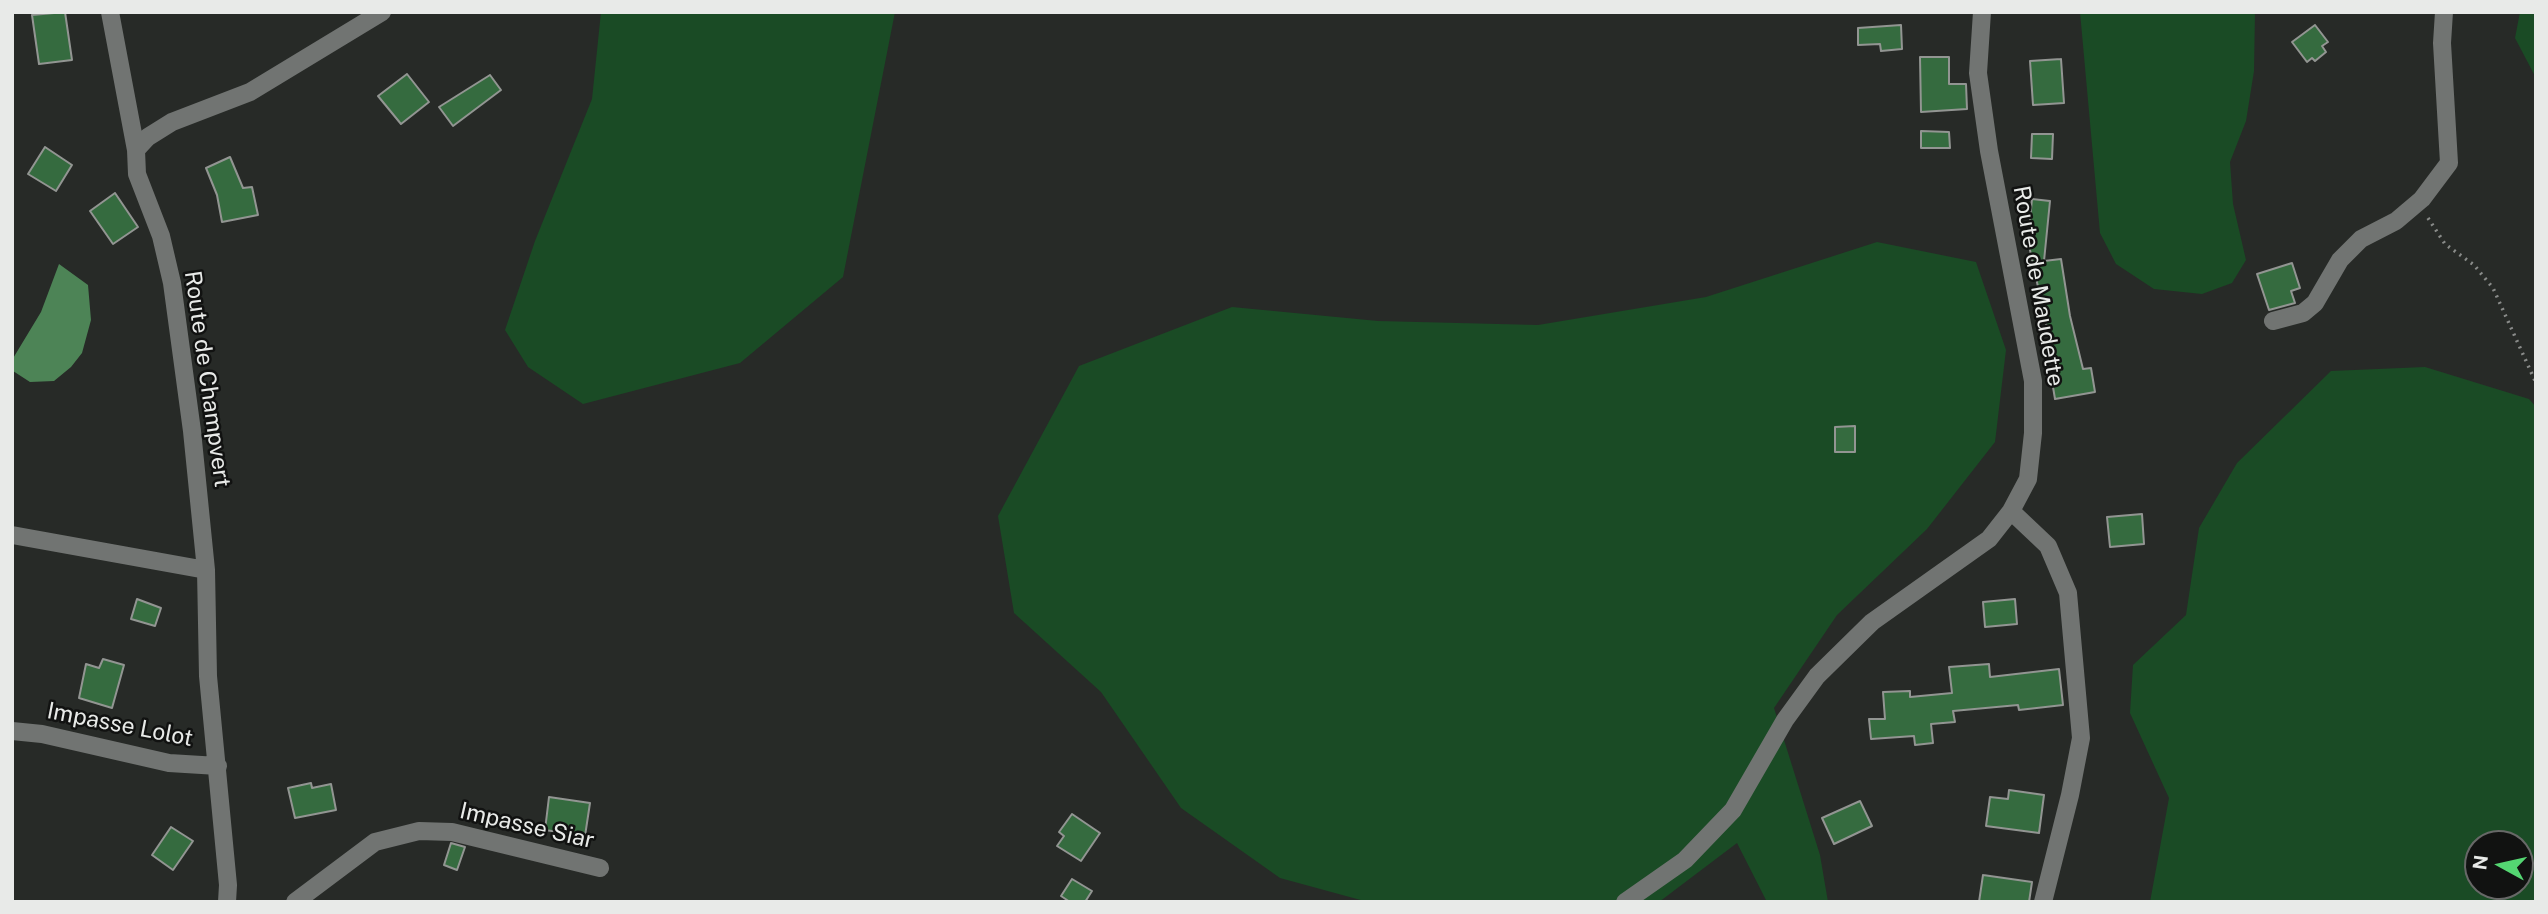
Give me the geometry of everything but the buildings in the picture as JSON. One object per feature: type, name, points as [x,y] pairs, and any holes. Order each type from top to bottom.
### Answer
[{"type":"street","name":"Route de Champvert","points":[[110,12],[136,150],[136,174],[161,236],[172,283],[206,570],[208,676],[218,766],[227,902]]},
{"type":"street","points":[[136,150],[148,138],[172,122],[250,92],[382,12]]},
{"type":"street","name":"Route de Maudette","points":[[1625,902],[1685,860],[1733,810],[1785,720],[1817,676],[1872,622],[1989,539],[2011,511],[2028,479],[2033,433],[2033,381],[1989,151],[1978,73],[1982,12]]},
{"type":"street","points":[[2273,321],[2303,313],[2315,303],[2340,260],[2361,239],[2396,220],[2423,199],[2449,163],[2442,43],[2444,12]]},
{"type":"street","points":[[2011,511],[2048,546],[2068,593],[2081,738],[2070,795],[2043,902]]},
{"type":"street","points":[[12,535],[206,570]]},
{"type":"street","name":"Impasse Lolot","points":[[12,731],[42,734],[169,763],[218,766]]},
{"type":"street","name":"Impasse Siar","points":[[295,902],[375,842],[419,831],[452,832],[600,868]]},
{"type":"path","points":[[2423,199],[2430,225],[2445,244],[2474,265],[2493,288],[2536,383]]},
{"type":"shaded area","points":[[601,12],[895,12],[843,277],[740,363],[583,404],[528,367],[505,330],[535,241],[592,99]]},
{"type":"shaded area","points":[[2080,12],[2255,12],[2254,71],[2246,121],[2230,162],[2233,204],[2246,260],[2232,283],[2202,294],[2154,289],[2116,264],[2100,233]]},
{"type":"shaded area","points":[[2520,12],[2536,12],[2536,78],[2515,38]]},
{"type":"shaded area","points":[[1877,242],[1976,262],[2006,350],[1995,442],[1927,529],[1837,615],[1774,708],[1820,855],[1828,902],[1767,902],[1737,843],[1659,902],[1368,902],[1280,878],[1181,808],[1101,692],[1014,613],[998,516],[1079,366],[1232,307],[1378,321],[1538,325],[1706,297]]},
{"type":"shaded area","points":[[59,264],[88,285],[91,320],[82,353],[71,367],[54,381],[30,382],[13,371],[12,360],[41,312]]},
{"type":"shaded area","points":[[2425,367],[2529,399],[2536,407],[2536,902],[2150,902],[2169,798],[2130,713],[2133,665],[2186,615],[2199,528],[2237,463],[2331,371]]}]
